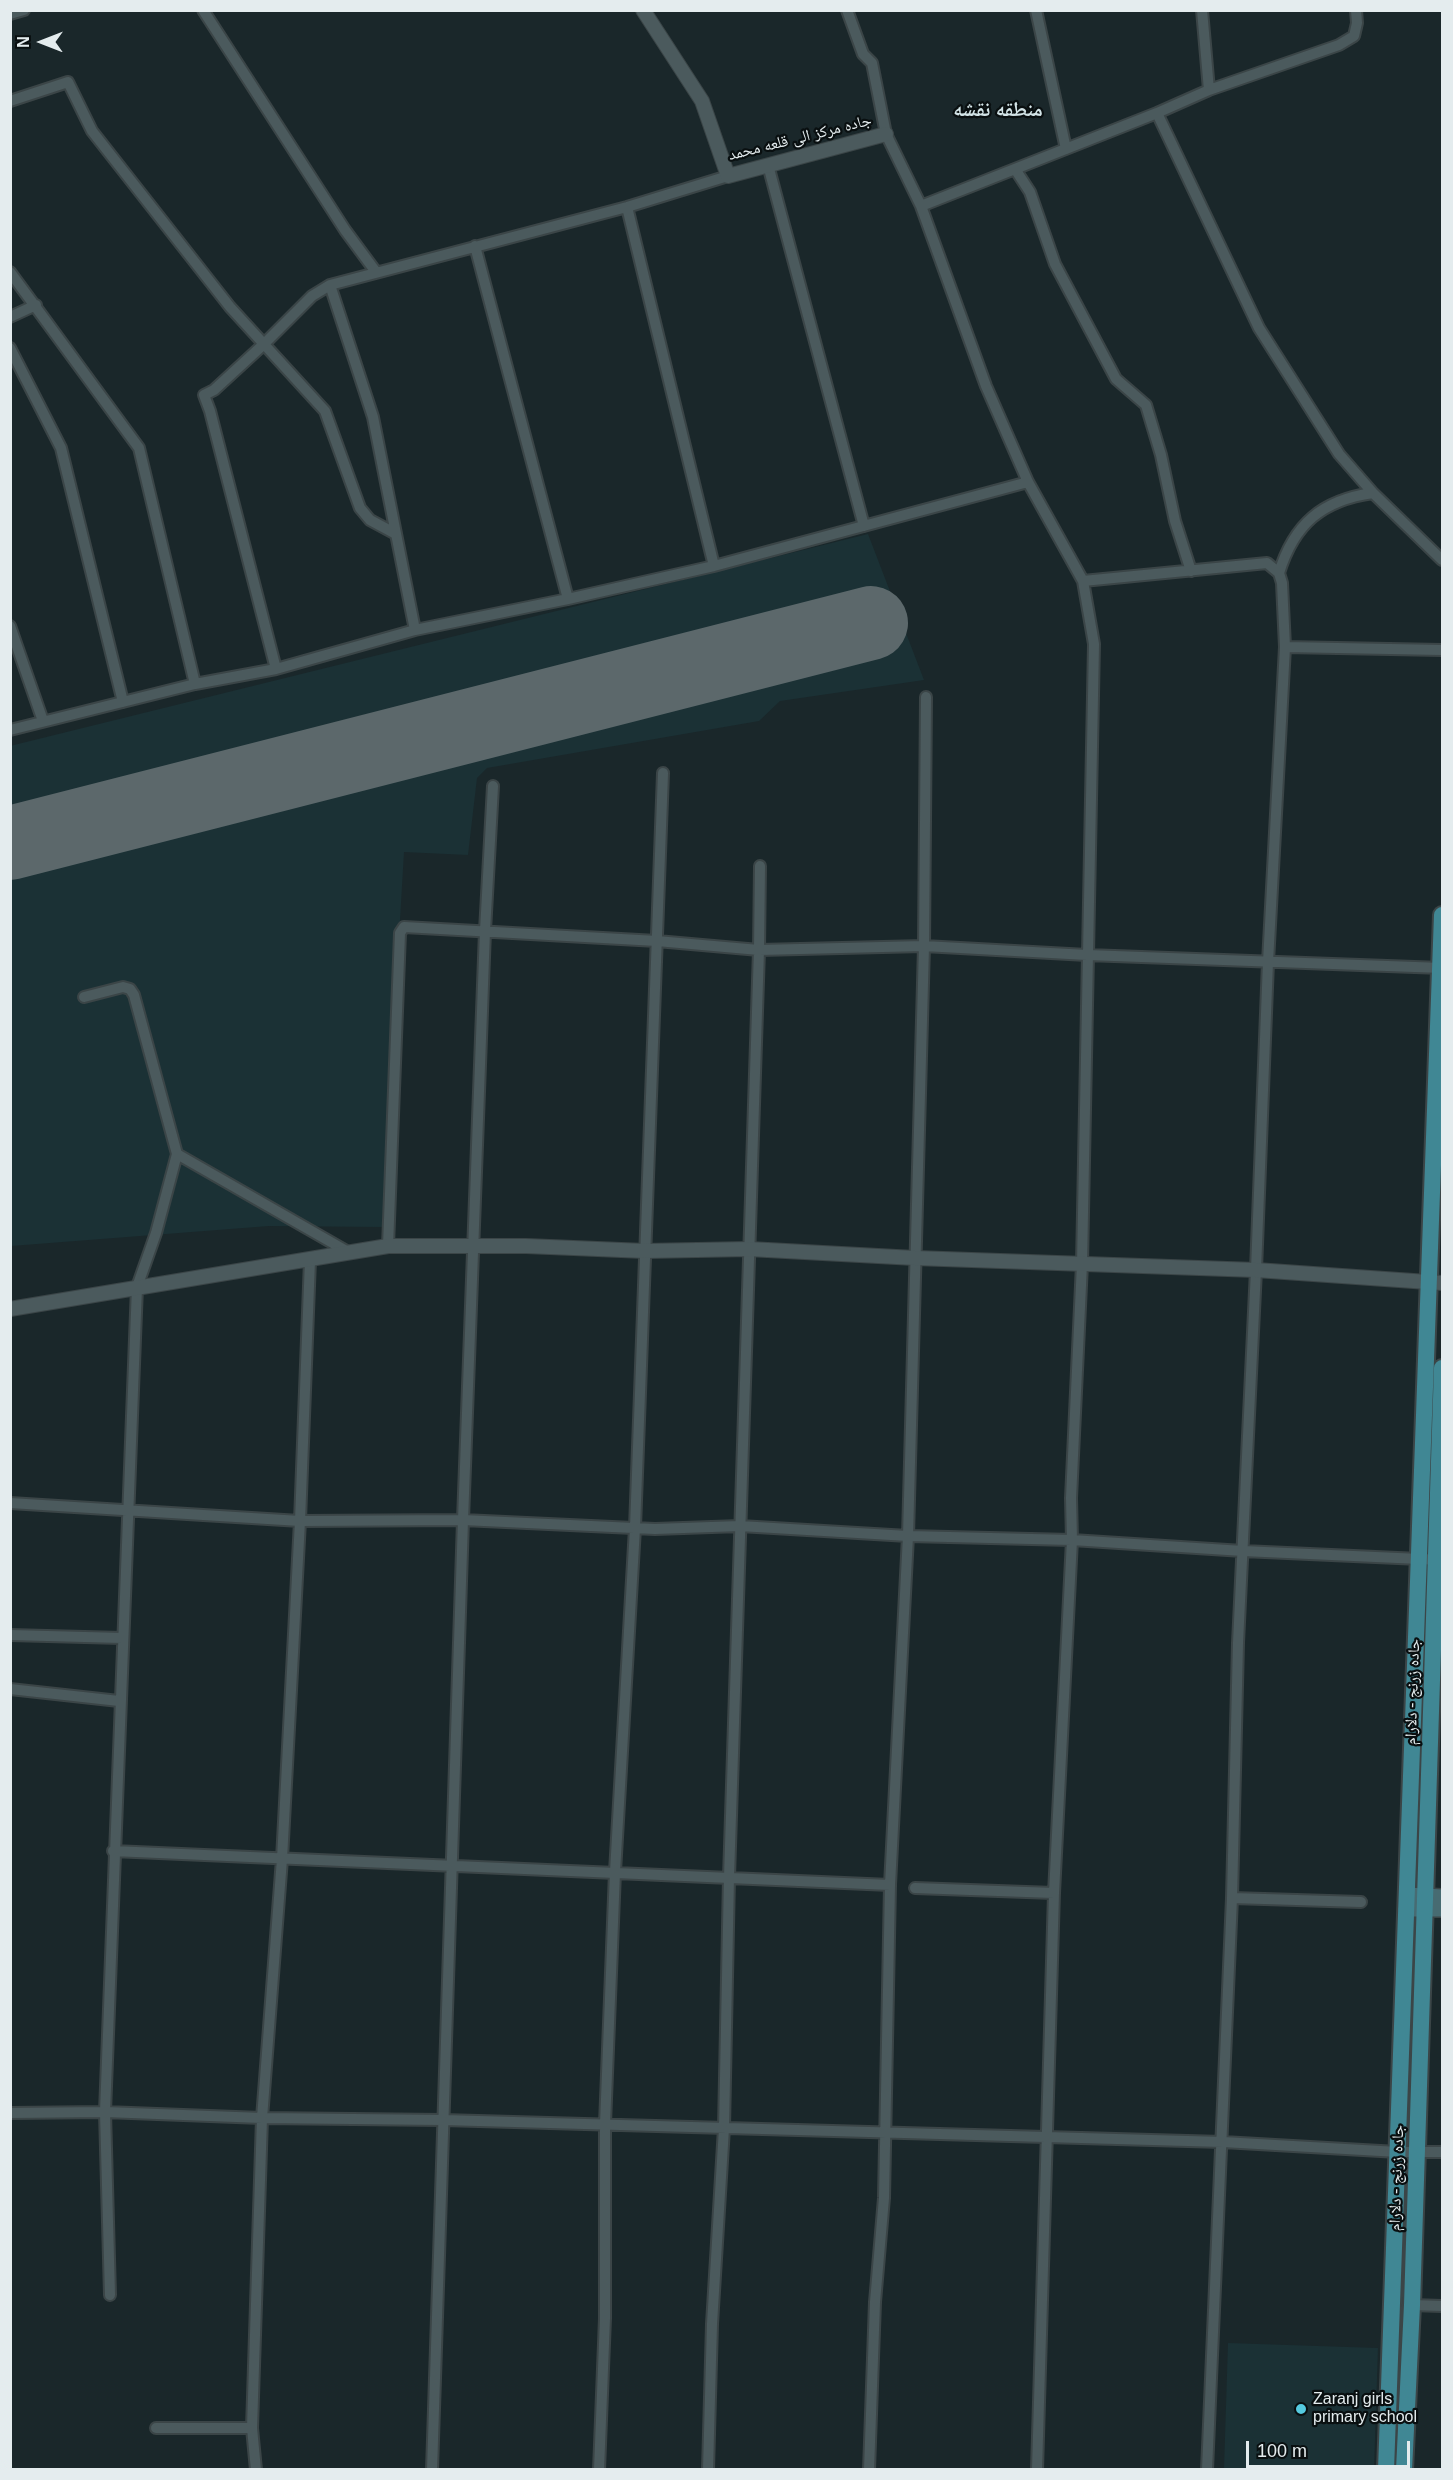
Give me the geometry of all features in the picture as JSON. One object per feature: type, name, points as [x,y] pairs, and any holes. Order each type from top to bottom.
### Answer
[{"type":"highway","name":"جاده زرنج - دلارام","points":[[1386,2469],[1418,1559],[1436,1283],[1443,915]]},
{"type":"highway","name":"جاده زرنج - دلارام","points":[[1404,2469],[1412,2305],[1424,1902],[1440,1560],[1443,1368]]},
{"type":"main road","points":[[1406,1902],[1424,1902],[1443,1897]]},
{"type":"main road","points":[[1424,1902],[1443,1909]]},
{"type":"street","points":[[10,14],[24,10]]},
{"type":"street","points":[[203,10],[345,230],[376,272]]},
{"type":"street","name":"جاده مرکز الی قلعه محمد","points":[[643,10],[702,101],[728,176],[886,134]]},
{"type":"street","points":[[847,10],[863,54],[872,63],[886,134],[921,206],[986,386],[1028,482],[1083,581],[1094,644],[1082,1264],[1071,1498],[1072,1540],[1053,1893],[1037,2469]]},
{"type":"street","points":[[1036,10],[1066,149]]},
{"type":"street","points":[[1202,10],[1209,90]]},
{"type":"street","points":[[921,206],[1157,113],[1209,90],[1340,45],[1354,36],[1357,23],[1356,10]]},
{"type":"street","points":[[10,101],[68,82],[92,131],[230,307],[325,411],[360,508],[370,520],[396,534]]},
{"type":"street","points":[[1157,113],[1259,328],[1339,454],[1373,493],[1443,561]]},
{"type":"street","points":[[768,165],[864,526]]},
{"type":"street","points":[[1015,169],[1030,192],[1055,264],[1116,379],[1146,405],[1161,455],[1175,521],[1191,571]]},
{"type":"street","points":[[276,669],[204,395],[214,390],[312,296],[330,285],[627,207],[728,176]]},
{"type":"street","points":[[627,207],[714,566]]},
{"type":"street","points":[[475,246],[568,599]]},
{"type":"street","points":[[10,272],[139,448],[195,684]]},
{"type":"street","points":[[330,285],[373,417],[415,630]]},
{"type":"street","points":[[10,317],[36,305]]},
{"type":"street","points":[[10,348],[60,448],[123,702]]},
{"type":"street","points":[[10,730],[195,684],[276,669],[415,630],[714,566],[1028,482]]},
{"type":"street","points":[[1207,2469],[1223,2142],[1243,1551],[1268,962],[1285,647],[1282,583],[1279,573],[1286,549],[1300,530],[1320,511],[1335,502],[1373,493]]},
{"type":"street","points":[[1083,581],[1267,563],[1279,573]]},
{"type":"street","points":[[10,626],[43,721]]},
{"type":"street","points":[[1285,647],[1443,650]]},
{"type":"street","points":[[869,2469],[876,2302],[884,2198],[890,1885],[909,1536],[924,946],[926,697]]},
{"type":"street","points":[[599,2469],[605,2318],[605,2124],[615,1872],[635,1528],[663,773]]},
{"type":"street","points":[[432,2469],[463,1520],[485,931],[493,786]]},
{"type":"street","points":[[708,2469],[712,2324],[724,2128],[729,1877],[760,866]]},
{"type":"street","points":[[388,1246],[401,928],[657,941],[759,950],[924,946],[1087,955],[1441,968]]},
{"type":"street","points":[[84,997],[123,987],[130,988],[134,995],[177,1154],[156,1233],[137,1287],[113,1851],[112,1948],[105,2112],[110,2295]]},
{"type":"street","points":[[177,1154],[350,1253]]},
{"type":"street","points":[[10,1309],[388,1246],[645,1251],[749,1249],[915,1258],[1256,1270],[1436,1283]]},
{"type":"street","points":[[256,2469],[252,2428],[262,2118],[282,1859],[300,1521],[310,1260]]},
{"type":"street","points":[[10,1503],[300,1521],[463,1520],[635,1528],[740,1526],[909,1536],[1072,1540],[1440,1560]]},
{"type":"street","points":[[10,1635],[122,1638]]},
{"type":"street","points":[[10,1689],[119,1701]]},
{"type":"street","points":[[113,1851],[890,1885]]},
{"type":"street","points":[[915,1888],[1053,1893]]},
{"type":"street","points":[[1232,1898],[1361,1902]]},
{"type":"street","points":[[10,2113],[105,2112],[262,2118],[605,2124],[885,2134],[1223,2142],[1398,2152],[1443,2152]]},
{"type":"street","points":[[1412,2305],[1443,2306]]},
{"type":"street","points":[[156,2428],[252,2428]]},
{"type":"shaded area","points":[[868,534],[924,680],[780,701],[759,721],[487,768],[477,778],[468,855],[404,852],[382,1227],[269,1226],[11,1246],[10,746]]},
{"type":"shaded area","name":"Zaranj girls primary school","points":[[1228,2343],[1378,2348],[1374,2469],[1224,2469]]},
{"type":"runway","points":[[10,843],[871,623]]},
{"type":"place","name":"Zaranj girls primary school","points":[[1301,2409]]},
{"type":"district","name":"منطقه نقشه","points":[[998,110]]}]
